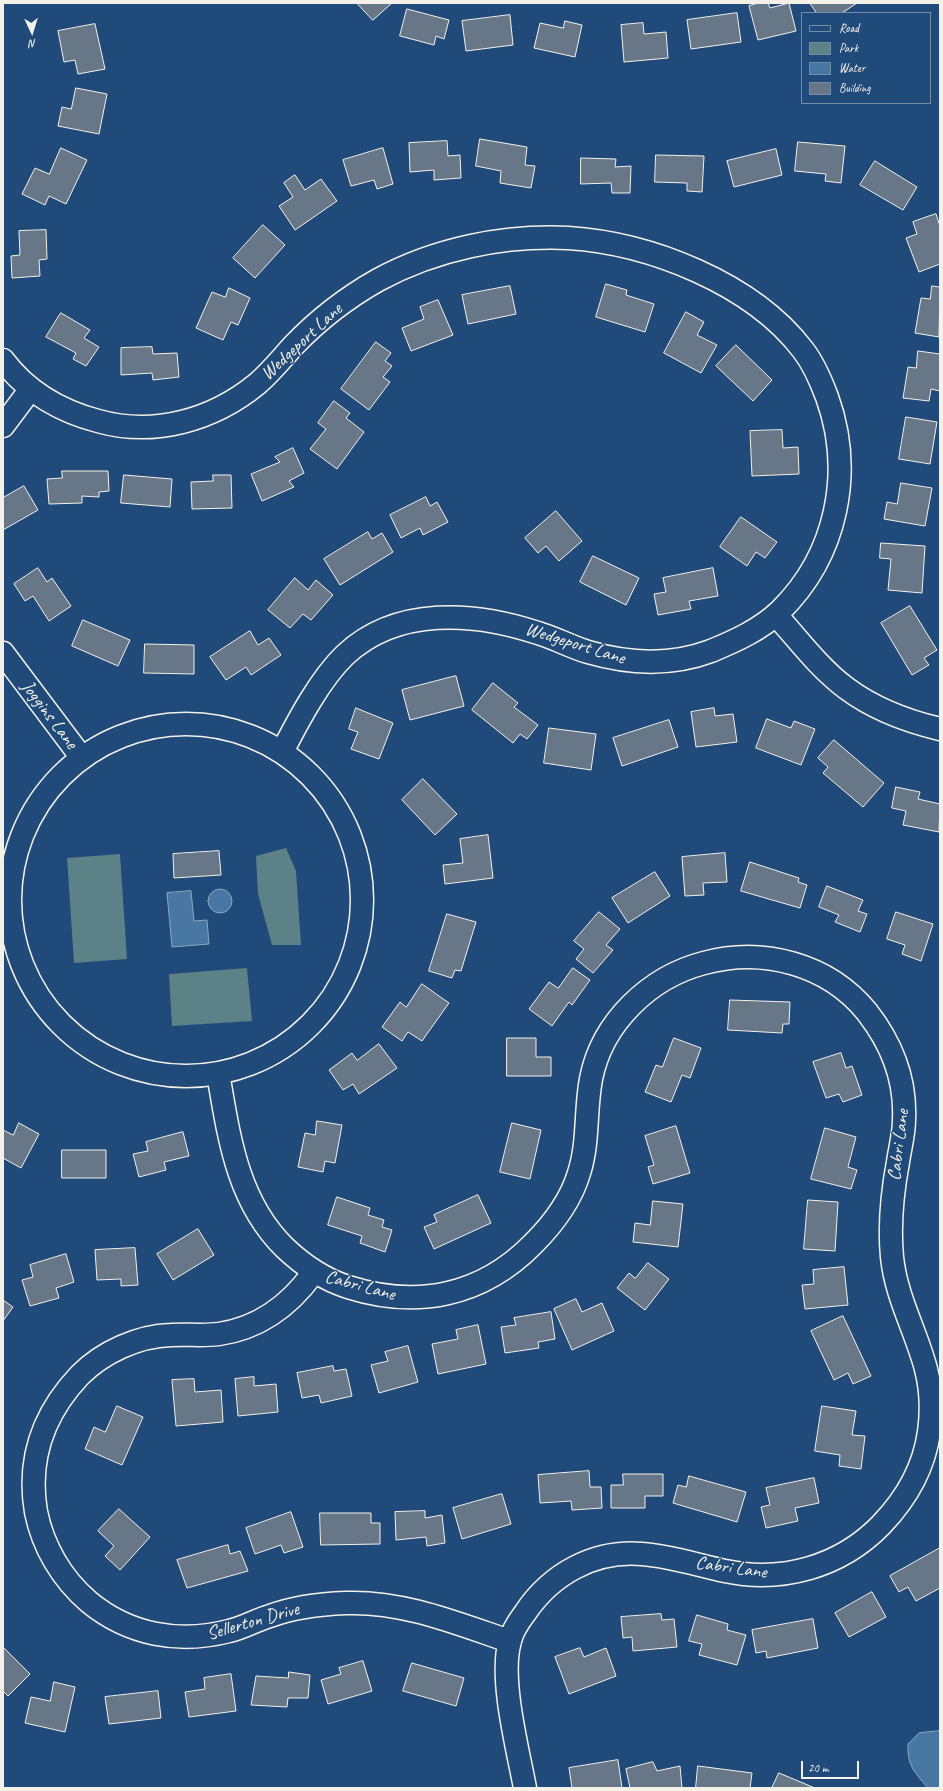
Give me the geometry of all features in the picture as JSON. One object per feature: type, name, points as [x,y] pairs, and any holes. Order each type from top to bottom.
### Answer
[{"type":"street","name":"Wedgeport Lane","points":[[3,360],[30,390],[64,409],[104,423],[140,427],[176,424],[210,412],[235,399],[265,376],[296,343],[331,312],[376,282],[421,261],[469,246],[533,238],[593,241],[647,252],[682,264],[720,283],[768,314],[802,348],[815,370],[827,396],[837,428],[841,461],[841,478],[835,512],[825,544],[818,559],[796,593],[776,615],[749,634],[700,655],[652,663],[627,661],[589,652],[544,634],[489,620],[470,617],[433,618],[403,623],[382,630],[359,642],[334,666],[294,728],[282,752]]},
{"type":"street","points":[[3,426],[30,390]]},
{"type":"street","points":[[776,615],[822,666],[844,687],[892,714],[940,729]]},
{"type":"street","name":"Joggins Lane","points":[[3,653],[82,758]]},
{"type":"street","points":[[180,724],[212,726],[256,738],[282,752],[318,782],[329,796],[347,828],[357,856],[362,879],[363,903],[360,932],[352,961],[342,983],[322,1013],[296,1038],[266,1057],[234,1070],[201,1076],[169,1076],[139,1070],[110,1059],[84,1044],[61,1025],[41,1001],[26,975],[16,947],[10,917],[10,887],[15,857],[25,828],[39,802],[58,778],[82,758],[124,735],[162,726],[180,724]]},
{"type":"street","name":"Cabri Lane","points":[[218,1073],[230,1141],[242,1183],[251,1203],[278,1240],[313,1273],[343,1286],[398,1298],[415,1298],[440,1295],[471,1286],[496,1274],[512,1263],[547,1230],[574,1187],[586,1143],[591,1079],[600,1051],[617,1021],[639,997],[653,986],[682,970],[708,962],[734,957],[768,957],[793,962],[814,971],[849,994],[872,1020],[889,1046],[898,1068],[902,1087],[904,1112],[903,1135],[893,1196],[891,1227],[892,1258],[898,1290],[926,1371],[931,1410],[925,1451],[919,1468],[905,1496],[887,1519],[866,1540],[840,1556],[804,1570],[782,1574],[744,1574],[673,1559],[638,1554],[611,1555],[574,1567],[560,1575],[537,1595],[518,1623],[509,1641],[507,1673],[509,1703],[525,1788]]},
{"type":"street","name":"Sellerton Drive","points":[[313,1273],[293,1298],[274,1314],[255,1324],[220,1334],[171,1334],[141,1340],[111,1353],[82,1374],[56,1406],[40,1439],[35,1456],[33,1483],[37,1515],[45,1542],[52,1556],[68,1581],[92,1605],[109,1617],[128,1626],[161,1636],[185,1638],[218,1634],[296,1608],[348,1603],[410,1609],[509,1641]]},
{"type":"green space","points":[[286,848],[296,871],[301,945],[272,945],[258,894],[256,856]]},
{"type":"green space","points":[[120,854],[127,959],[74,963],[67,858]]},
{"type":"green space","points":[[247,968],[252,1021],[172,1026],[169,974]]},
{"type":"water","points":[[220,889],[225,890],[231,896],[231,906],[225,912],[220,913],[215,912],[209,906],[208,901],[209,896],[215,890]]},
{"type":"water","points":[[191,891],[194,921],[207,920],[209,944],[172,947],[167,893]]},
{"type":"water","points":[[940,1731],[940,1788],[928,1788],[912,1768],[908,1744],[919,1733]]},
{"type":"building","points":[[357,3],[392,3],[373,20]]},
{"type":"building","points":[[759,3],[768,3],[770,8],[789,3],[796,31],[758,40],[749,6]]},
{"type":"building","points":[[810,3],[857,3],[844,12],[816,12]]},
{"type":"building","points":[[407,9],[449,20],[444,39],[436,36],[434,45],[400,36]]},
{"type":"building","points":[[737,13],[741,42],[691,49],[687,20]]},
{"type":"building","points":[[510,15],[513,45],[466,51],[462,21]]},
{"type":"building","points":[[565,21],[582,25],[575,57],[534,48],[540,23],[563,28]]},
{"type":"building","points":[[643,23],[644,34],[666,32],[668,58],[624,62],[621,25]]},
{"type":"building","points":[[95,24],[105,69],[78,74],[75,60],[64,62],[58,31]]},
{"type":"building","points":[[76,88],[107,94],[99,134],[58,126],[62,107],[71,109]]},
{"type":"building","points":[[480,139],[527,147],[525,165],[535,166],[531,188],[500,183],[501,171],[476,166]]},
{"type":"building","points":[[447,141],[448,156],[460,155],[461,178],[434,180],[434,170],[410,172],[409,143]]},
{"type":"building","points":[[798,142],[845,146],[841,183],[825,181],[826,174],[795,171]]},
{"type":"building","points":[[61,148],[87,160],[66,204],[49,196],[45,205],[22,194],[35,168],[49,174]]},
{"type":"building","points":[[383,148],[393,184],[377,189],[374,180],[351,186],[343,160]]},
{"type":"building","points":[[776,149],[782,175],[734,187],[727,161]]},
{"type":"building","points":[[656,155],[704,156],[702,192],[687,191],[687,183],[655,182]]},
{"type":"building","points":[[581,158],[616,159],[615,167],[631,166],[630,193],[612,193],[611,183],[581,184]]},
{"type":"building","points":[[875,161],[917,187],[903,210],[860,185]]},
{"type":"building","points":[[295,175],[305,190],[321,179],[337,201],[295,230],[279,206],[293,197],[284,183]]},
{"type":"building","points":[[936,214],[940,226],[940,264],[919,272],[906,238],[917,234],[913,222]]},
{"type":"building","points":[[263,225],[285,245],[255,278],[233,258]]},
{"type":"building","points":[[46,230],[47,259],[39,260],[40,276],[12,278],[11,256],[20,255],[19,231]]},
{"type":"building","points":[[606,284],[627,290],[626,295],[654,304],[645,332],[596,317]]},
{"type":"building","points":[[510,286],[516,314],[468,324],[462,295]]},
{"type":"building","points":[[932,286],[940,287],[939,337],[915,333],[921,298],[930,299]]},
{"type":"building","points":[[229,288],[250,298],[238,325],[231,322],[223,340],[196,328],[212,292],[225,297]]},
{"type":"building","points":[[438,300],[453,335],[411,351],[402,328],[424,319],[420,307]]},
{"type":"building","points":[[686,312],[704,322],[697,335],[717,345],[701,373],[664,353]]},
{"type":"building","points":[[61,313],[90,330],[84,338],[99,347],[86,366],[73,359],[76,353],[46,337]]},
{"type":"building","points":[[376,342],[391,353],[385,361],[392,366],[383,377],[390,382],[369,410],[341,389]]},
{"type":"building","points":[[736,345],[772,380],[753,401],[716,366]]},
{"type":"building","points":[[152,347],[153,354],[177,353],[179,377],[153,380],[152,373],[121,375],[121,348]]},
{"type":"building","points":[[918,351],[940,354],[940,391],[931,389],[929,401],[903,398],[908,367],[916,368]]},
{"type":"building","points":[[334,401],[350,413],[346,418],[364,432],[337,469],[310,449],[326,429],[318,423]]},
{"type":"building","points":[[906,417],[937,422],[930,464],[899,459]]},
{"type":"building","points":[[782,430],[783,448],[798,447],[799,474],[752,476],[750,431]]},
{"type":"building","points":[[293,448],[304,473],[289,481],[294,487],[262,501],[251,474],[280,462],[275,457]]},
{"type":"building","points":[[62,471],[108,471],[109,491],[99,492],[99,497],[82,496],[82,503],[49,504],[47,479],[62,478]]},
{"type":"building","points":[[124,475],[172,479],[170,507],[121,503]]},
{"type":"building","points":[[213,475],[231,475],[232,508],[192,509],[191,482],[213,481]]},
{"type":"building","points":[[901,483],[932,488],[925,526],[884,519],[887,502],[897,504]]},
{"type":"building","points":[[24,486],[38,510],[3,530],[3,498]]},
{"type":"building","points":[[426,497],[430,506],[437,502],[448,522],[423,535],[420,528],[401,538],[390,515]]},
{"type":"building","points":[[556,511],[582,541],[559,561],[546,546],[538,553],[525,538]]},
{"type":"building","points":[[741,517],[777,542],[765,558],[756,552],[747,566],[720,547]]},
{"type":"building","points":[[368,532],[372,539],[382,533],[393,552],[340,585],[324,559]]},
{"type":"building","points":[[881,543],[925,546],[922,593],[888,590],[891,559],[880,558]]},
{"type":"building","points":[[593,556],[639,578],[626,605],[580,582]]},
{"type":"building","points":[[38,568],[47,582],[52,578],[71,606],[49,621],[33,596],[25,601],[14,584]]},
{"type":"building","points":[[713,568],[718,596],[689,601],[691,609],[658,615],[654,594],[666,592],[663,578]]},
{"type":"building","points":[[295,578],[308,590],[316,580],[333,595],[311,620],[303,614],[290,628],[268,610]]},
{"type":"building","points":[[910,606],[937,650],[924,658],[929,665],[912,675],[881,623]]},
{"type":"building","points":[[83,620],[130,640],[118,666],[72,646]]},
{"type":"building","points":[[250,631],[258,645],[269,638],[281,655],[251,675],[246,667],[226,680],[210,657]]},
{"type":"building","points":[[145,644],[194,645],[194,674],[144,673]]},
{"type":"building","points":[[456,676],[464,706],[410,720],[402,690]]},
{"type":"building","points":[[493,683],[518,703],[514,707],[538,725],[527,739],[520,734],[513,743],[472,710]]},
{"type":"building","points":[[356,708],[393,723],[379,759],[351,749],[358,732],[349,729]]},
{"type":"building","points":[[714,708],[715,716],[733,714],[737,742],[696,747],[691,712]]},
{"type":"building","points":[[767,719],[791,728],[794,721],[815,729],[801,765],[756,748]]},
{"type":"building","points":[[669,720],[678,747],[622,766],[613,738]]},
{"type":"building","points":[[549,728],[596,734],[591,770],[544,763]]},
{"type":"building","points":[[834,740],[884,783],[863,807],[823,773],[828,767],[818,758]]},
{"type":"building","points":[[423,779],[457,814],[435,835],[402,800]]},
{"type":"building","points":[[896,787],[920,792],[918,799],[940,804],[939,832],[903,825],[906,811],[892,808]]},
{"type":"building","points":[[488,835],[493,878],[445,884],[443,865],[463,863],[460,839]]},
{"type":"building","points":[[219,851],[221,875],[174,878],[173,854]]},
{"type":"building","points":[[725,853],[727,882],[703,883],[704,895],[685,896],[682,857]]},
{"type":"building","points":[[750,862],[799,878],[798,882],[807,885],[800,908],[741,891]]},
{"type":"building","points":[[655,872],[670,896],[628,923],[612,898]]},
{"type":"building","points":[[827,886],[863,900],[858,911],[867,914],[860,932],[835,922],[839,915],[819,907]]},
{"type":"building","points":[[599,912],[620,929],[606,945],[613,950],[593,973],[576,959],[584,949],[574,941]]},
{"type":"building","points":[[896,912],[933,924],[921,961],[902,954],[905,945],[887,939]]},
{"type":"building","points":[[447,914],[476,922],[461,971],[455,970],[452,978],[429,971]]},
{"type":"building","points":[[573,968],[590,980],[572,1005],[569,1002],[552,1026],[529,1009],[549,982],[558,988]]},
{"type":"building","points":[[422,984],[449,1003],[422,1041],[408,1032],[402,1041],[382,1027],[400,1002],[406,1007]]},
{"type":"building","points":[[730,1000],[790,1002],[789,1024],[783,1024],[782,1033],[728,1030]]},
{"type":"building","points":[[507,1038],[536,1038],[536,1057],[551,1057],[551,1076],[507,1076]]},
{"type":"building","points":[[674,1038],[701,1048],[690,1078],[682,1075],[671,1102],[645,1092],[656,1065],[662,1067]]},
{"type":"building","points":[[379,1044],[397,1068],[359,1094],[353,1084],[343,1090],[329,1070],[352,1053],[357,1060]]},
{"type":"building","points":[[841,1053],[846,1068],[852,1066],[862,1095],[843,1102],[839,1094],[826,1098],[813,1062]]},
{"type":"building","points":[[317,1121],[342,1125],[335,1163],[325,1161],[323,1172],[298,1167],[305,1133],[315,1135]]},
{"type":"building","points":[[19,1123],[39,1134],[21,1168],[3,1158],[3,1130],[13,1135]]},
{"type":"building","points":[[512,1123],[541,1130],[530,1179],[500,1172]]},
{"type":"building","points":[[676,1126],[690,1173],[653,1184],[648,1167],[654,1165],[645,1136]]},
{"type":"building","points":[[825,1128],[856,1137],[848,1167],[857,1170],[851,1189],[811,1179]]},
{"type":"building","points":[[183,1132],[189,1156],[164,1162],[166,1170],[139,1177],[133,1154],[148,1151],[146,1142]]},
{"type":"building","points":[[62,1150],[106,1150],[106,1178],[62,1178]]},
{"type":"building","points":[[478,1195],[491,1223],[434,1249],[424,1227],[437,1222],[434,1215]]},
{"type":"building","points":[[337,1197],[370,1208],[368,1215],[384,1220],[382,1227],[392,1230],[385,1252],[360,1243],[362,1236],[328,1225]]},
{"type":"building","points":[[808,1200],[838,1202],[835,1251],[804,1249]]},
{"type":"building","points":[[653,1201],[683,1204],[678,1247],[633,1242],[635,1223],[650,1225]]},
{"type":"building","points":[[198,1229],[214,1255],[173,1280],[157,1254]]},
{"type":"building","points":[[135,1248],[138,1285],[121,1286],[121,1279],[97,1280],[95,1250]]},
{"type":"building","points":[[66,1254],[74,1282],[56,1288],[59,1298],[30,1306],[22,1280],[33,1277],[30,1265]]},
{"type":"building","points":[[648,1263],[669,1279],[645,1310],[617,1288],[629,1273],[635,1278]]},
{"type":"building","points":[[844,1267],[848,1305],[805,1309],[802,1285],[814,1284],[813,1270]]},
{"type":"building","points":[[576,1299],[582,1312],[602,1303],[614,1331],[572,1350],[554,1309]]},
{"type":"building","points":[[3,1300],[13,1307],[3,1321]]},
{"type":"building","points":[[551,1312],[555,1339],[538,1342],[539,1348],[505,1353],[501,1327],[516,1325],[514,1318]]},
{"type":"building","points":[[843,1316],[871,1376],[853,1384],[848,1373],[834,1380],[811,1331]]},
{"type":"building","points":[[478,1325],[486,1364],[438,1374],[432,1344],[458,1339],[456,1330]]},
{"type":"building","points":[[408,1346],[418,1382],[379,1393],[371,1365],[388,1361],[385,1352]]},
{"type":"building","points":[[333,1366],[334,1371],[346,1369],[352,1396],[321,1403],[319,1395],[302,1398],[297,1373]]},
{"type":"building","points":[[254,1377],[254,1386],[276,1384],[278,1412],[238,1416],[235,1379]]},
{"type":"building","points":[[194,1379],[195,1392],[221,1390],[223,1422],[176,1426],[172,1380]]},
{"type":"building","points":[[117,1406],[143,1417],[122,1465],[85,1449],[94,1427],[105,1432]]},
{"type":"building","points":[[822,1406],[856,1411],[852,1435],[865,1436],[861,1469],[839,1466],[840,1455],[815,1451]]},
{"type":"building","points":[[589,1471],[590,1487],[601,1487],[602,1508],[572,1510],[571,1501],[540,1503],[538,1475]]},
{"type":"building","points":[[623,1474],[663,1474],[663,1496],[645,1496],[645,1508],[611,1508],[611,1485],[623,1485]]},
{"type":"building","points":[[689,1476],[746,1492],[737,1522],[673,1503],[678,1485],[686,1487]]},
{"type":"building","points":[[814,1478],[819,1503],[795,1508],[798,1521],[766,1528],[761,1507],[770,1505],[766,1488]]},
{"type":"building","points":[[502,1494],[511,1524],[462,1539],[453,1508]]},
{"type":"building","points":[[119,1509],[150,1537],[120,1570],[105,1556],[114,1546],[98,1531]]},
{"type":"building","points":[[425,1511],[425,1518],[442,1515],[445,1543],[427,1546],[426,1537],[396,1540],[395,1512]]},
{"type":"building","points":[[291,1512],[303,1547],[284,1553],[281,1545],[255,1554],[246,1528]]},
{"type":"building","points":[[320,1513],[371,1513],[371,1523],[380,1523],[380,1544],[321,1545]]},
{"type":"building","points":[[228,1545],[230,1554],[240,1551],[248,1571],[187,1588],[177,1560]]},
{"type":"building","points":[[940,1548],[940,1588],[916,1601],[908,1587],[899,1592],[890,1576]]},
{"type":"building","points":[[872,1592],[886,1617],[849,1637],[835,1613]]},
{"type":"building","points":[[661,1614],[662,1620],[674,1619],[677,1647],[633,1651],[632,1637],[623,1638],[621,1617]]},
{"type":"building","points":[[697,1615],[728,1624],[727,1630],[746,1635],[737,1665],[699,1655],[702,1644],[689,1641]]},
{"type":"building","points":[[813,1619],[818,1648],[767,1658],[766,1651],[756,1653],[752,1630]]},
{"type":"building","points":[[3,1647],[30,1674],[8,1696],[3,1691]]},
{"type":"building","points":[[580,1648],[584,1657],[606,1648],[616,1676],[569,1694],[555,1657]]},
{"type":"building","points":[[363,1661],[372,1691],[328,1704],[321,1680],[341,1674],[339,1668]]},
{"type":"building","points":[[412,1663],[464,1678],[456,1706],[403,1691]]},
{"type":"building","points":[[289,1672],[310,1675],[308,1698],[288,1698],[287,1707],[251,1705],[256,1676],[288,1678]]},
{"type":"building","points":[[231,1674],[236,1711],[189,1717],[185,1692],[205,1689],[204,1678]]},
{"type":"building","points":[[54,1682],[75,1687],[65,1732],[25,1723],[31,1697],[50,1701]]},
{"type":"building","points":[[158,1691],[161,1718],[109,1724],[105,1697]]},
{"type":"building","points":[[618,1760],[622,1788],[572,1788],[569,1768]]},
{"type":"building","points":[[653,1762],[657,1771],[680,1766],[682,1788],[630,1788],[626,1769]]},
{"type":"building","points":[[698,1766],[752,1773],[750,1788],[696,1788]]},
{"type":"building","points":[[779,1773],[815,1788],[772,1788]]}]
